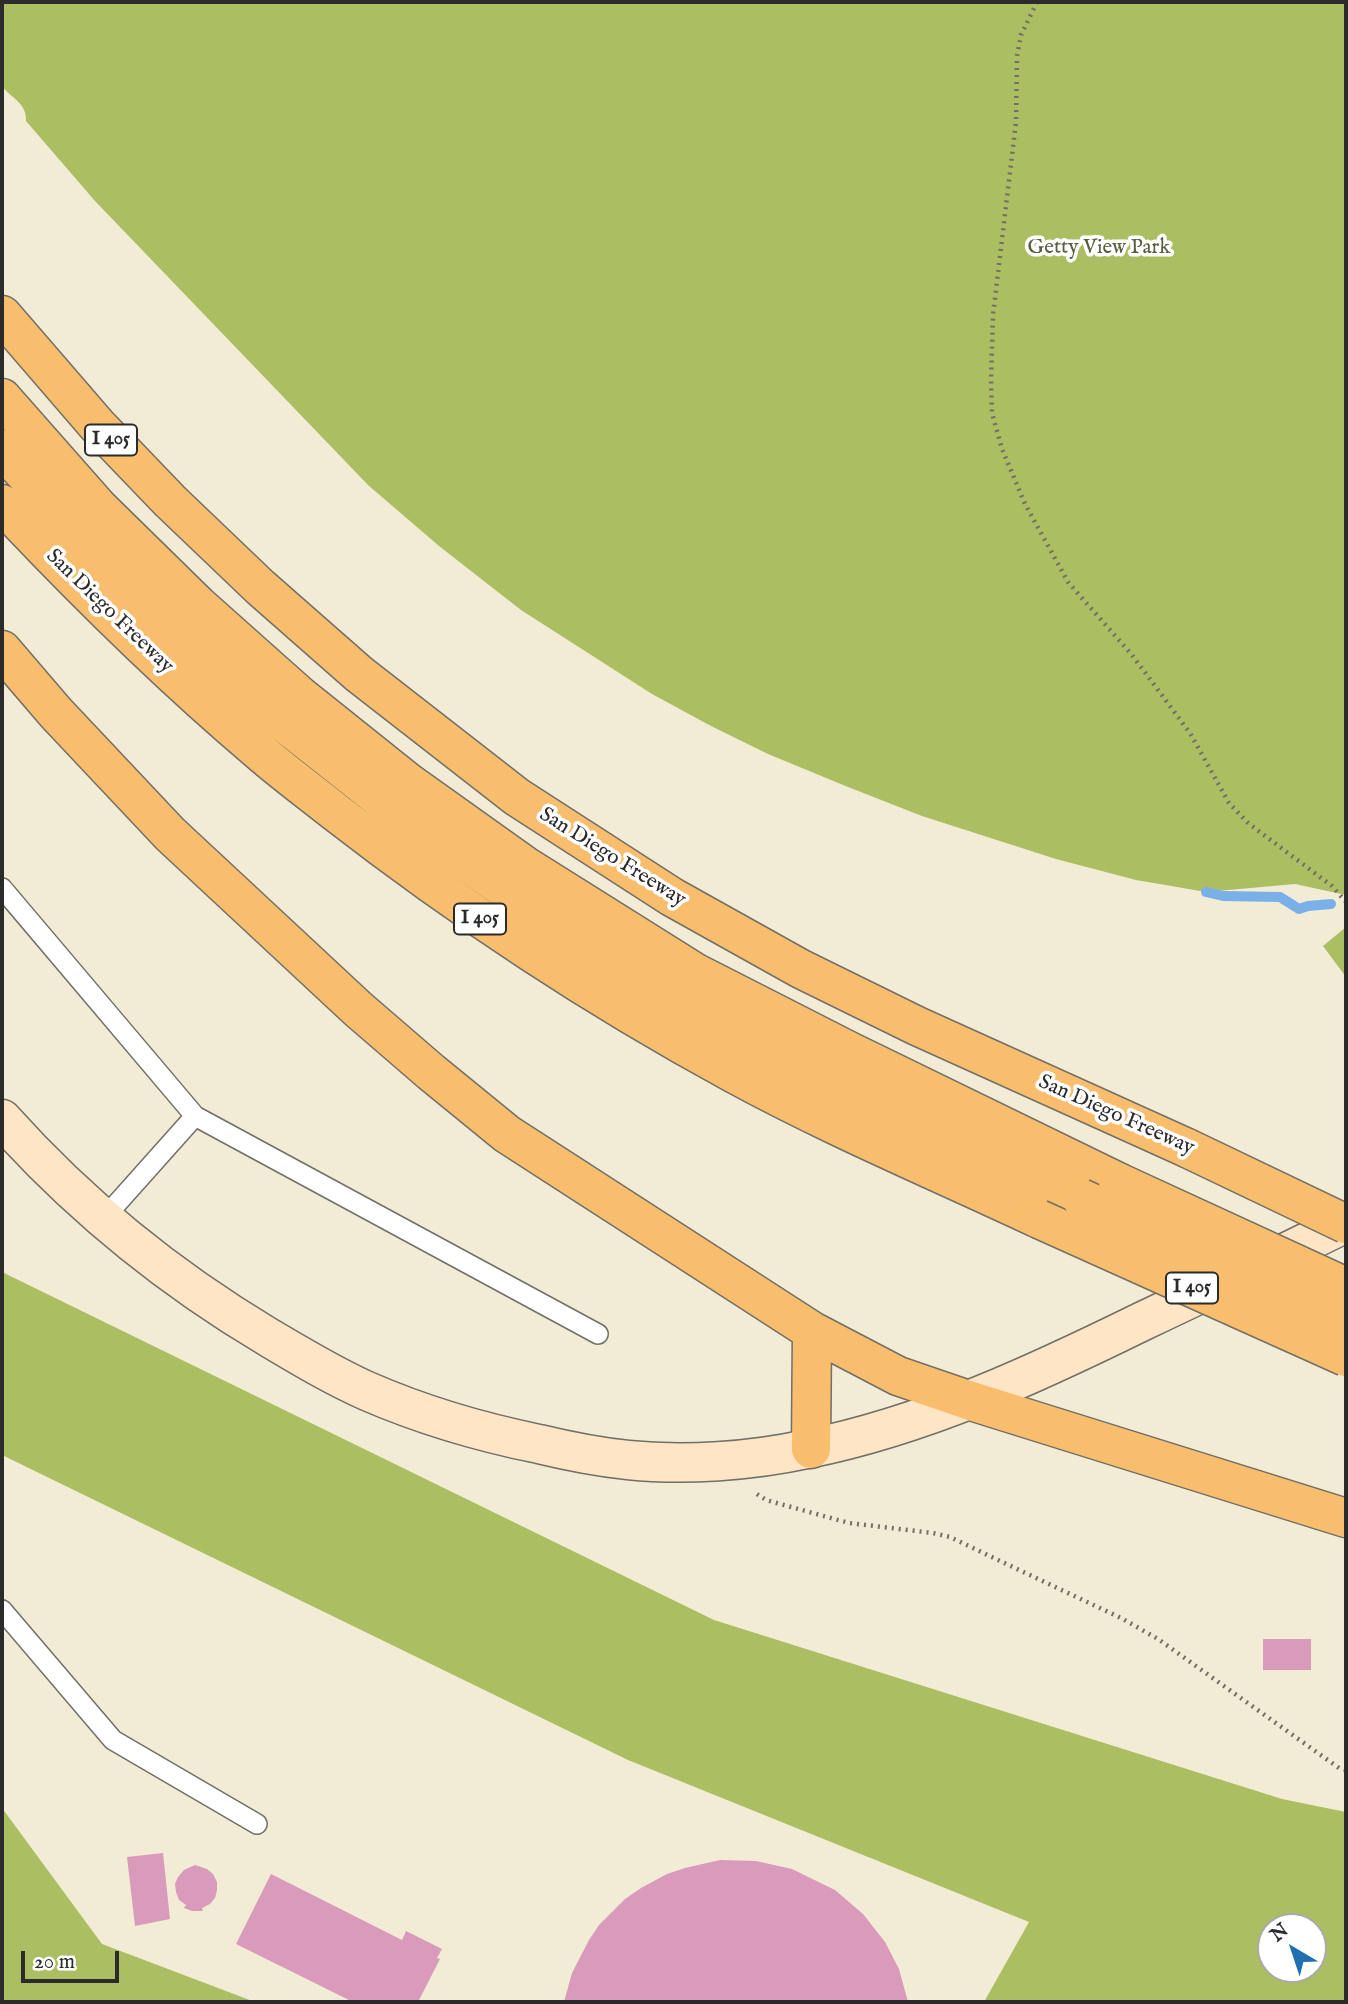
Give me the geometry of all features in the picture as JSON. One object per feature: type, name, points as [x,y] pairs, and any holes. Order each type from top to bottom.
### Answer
[{"type":"highway","name":"San Diego Freeway","points":[[2,315],[106,435],[260,587],[359,674],[517,797],[672,897],[801,969],[917,1026],[1346,1223]]},
{"type":"highway","points":[[2,398],[99,508],[198,606],[299,695],[409,783],[513,858],[696,973],[1118,1182],[1346,1287]]},
{"type":"highway","points":[[2,449],[130,586],[267,709],[418,829],[610,962],[713,1022],[904,1117],[1346,1318]]},
{"type":"highway","name":"San Diego Freeway","points":[[2,504],[85,591],[175,678],[261,753],[370,838],[490,926],[608,1001],[734,1074],[861,1136],[1346,1357]]},
{"type":"highway","points":[[2,650],[56,713],[170,834],[358,1009],[431,1072],[507,1134],[812,1331],[898,1376],[1346,1518]]},
{"type":"highway","points":[[811,1449],[812,1331]]},
{"type":"main road","points":[[2,1119],[66,1187],[176,1276],[238,1319],[304,1359],[367,1391],[433,1417],[498,1436],[630,1460],[696,1462],[762,1458],[811,1449],[899,1425],[971,1401],[1089,1348],[1346,1223]]},
{"type":"lane","points":[[2,888],[195,1116],[598,1334]]},
{"type":"lane","points":[[104,1218],[195,1116]]},
{"type":"lane","points":[[2,1610],[113,1740],[257,1824]]},
{"type":"path","points":[[1037,2],[1021,35],[1017,56],[1016,122],[993,315],[990,380],[992,413],[1002,449],[1025,504],[1068,582],[1132,655],[1190,733],[1229,803],[1248,823],[1332,886],[1346,902]]},
{"type":"path","points":[[808,1511],[849,1523],[950,1537],[1121,1618],[1158,1639],[1339,1768],[1346,1770]]},
{"type":"green space","name":"Getty View Park","points":[[2,2],[1346,2],[1346,895],[1295,884],[1206,892],[1136,880],[1056,859],[922,816],[768,754],[711,726],[652,694],[521,610],[439,546],[368,485],[95,201],[26,121],[21,105],[2,86]]},
{"type":"green space","points":[[1346,927],[1346,977],[1323,946]]},
{"type":"green space","points":[[2,1272],[714,1620],[1282,1799],[1346,1812],[1346,2002],[984,2002],[1029,1922],[628,1760],[2,1455]]},
{"type":"green space","points":[[2,1808],[102,1944],[255,2002],[2,2002]]},
{"type":"building","points":[[1263,1639],[1311,1639],[1311,1670],[1263,1670]]},
{"type":"building","points":[[163,1853],[170,1919],[135,1926],[127,1857]]},
{"type":"building","points":[[720,1860],[756,1861],[792,1869],[835,1890],[863,1914],[885,1942],[899,1969],[908,2002],[564,2002],[572,1973],[589,1940],[599,1925],[625,1899],[667,1874]]},
{"type":"building","points":[[195,1865],[207,1869],[217,1882],[215,1898],[202,1908],[203,1911],[184,1908],[186,1905],[179,1900],[176,1892],[178,1877],[184,1870]]},
{"type":"building","points":[[271,1874],[402,1940],[406,1931],[442,1949],[437,1958],[440,1959],[418,2002],[353,2002],[236,1944]]},
{"type":"waterway","points":[[1206,892],[1223,896],[1280,897],[1299,909],[1331,904]]}]
